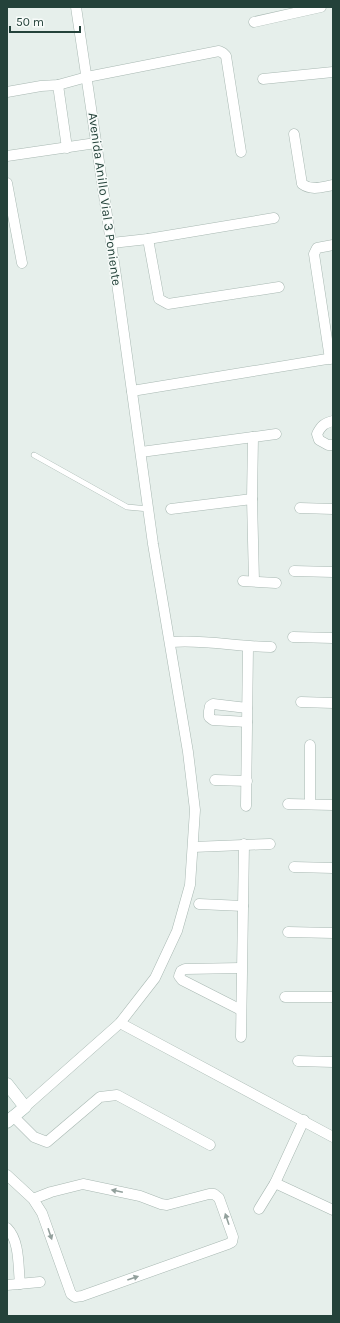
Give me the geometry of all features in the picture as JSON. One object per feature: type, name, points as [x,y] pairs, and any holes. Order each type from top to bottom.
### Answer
[{"type":"street","name":"Avenida Anillo Vial 3 Poniente","points":[[25,1107],[120,1023],[155,978],[177,931],[190,885],[195,810],[188,752],[153,544],[112,243],[76,7]]},
{"type":"street","points":[[254,22],[277,12],[320,7]]},
{"type":"street","points":[[7,92],[41,86],[58,85],[87,77],[219,51],[226,56],[241,152]]},
{"type":"street","points":[[263,78],[333,72]]},
{"type":"street","points":[[58,85],[67,148]]},
{"type":"street","points":[[294,134],[302,184],[307,187],[314,188],[333,185]]},
{"type":"street","points":[[7,156],[96,143]]},
{"type":"street","points":[[7,183],[22,263]]},
{"type":"street","points":[[112,243],[148,239],[274,218]]},
{"type":"street","points":[[148,239],[159,299],[168,304],[279,287]]},
{"type":"street","points":[[132,390],[331,358],[314,254],[317,248],[333,245]]},
{"type":"street","points":[[333,421],[320,426],[317,434],[320,440],[328,445],[333,445]]},
{"type":"street","points":[[141,452],[276,434]]},
{"type":"street","points":[[253,437],[252,499],[254,581]]},
{"type":"street","points":[[171,509],[252,499]]},
{"type":"street","points":[[300,508],[333,509]]},
{"type":"street","points":[[294,571],[333,572]]},
{"type":"street","points":[[243,581],[276,583]]},
{"type":"street","points":[[293,637],[333,638]]},
{"type":"street","points":[[170,642],[188,641],[248,647],[271,647]]},
{"type":"street","points":[[246,806],[248,647]]},
{"type":"street","points":[[301,702],[333,703]]},
{"type":"street","points":[[247,708],[213,704],[210,706],[209,711],[209,717],[213,720],[247,722]]},
{"type":"street","points":[[310,745],[310,804]]},
{"type":"street","points":[[215,780],[247,781]]},
{"type":"street","points":[[288,804],[333,805]]},
{"type":"street","points":[[241,1038],[244,844]]},
{"type":"street","points":[[193,847],[270,844]]},
{"type":"street","points":[[294,867],[333,868]]},
{"type":"street","points":[[198,904],[243,906]]},
{"type":"street","points":[[288,932],[333,933]]},
{"type":"street","points":[[241,1010],[182,980],[179,976],[181,971],[185,969],[242,968]]},
{"type":"street","points":[[285,997],[333,998]]},
{"type":"street","points":[[120,1023],[304,1120],[333,1137]]},
{"type":"street","points":[[298,1061],[333,1062]]},
{"type":"street","points":[[7,1084],[25,1107],[9,1114],[34,1137],[47,1142],[100,1097],[117,1095],[210,1145]]},
{"type":"street","points":[[259,1209],[275,1183],[304,1120]]},
{"type":"street","points":[[7,1175],[33,1199],[42,1213],[71,1294],[74,1297],[82,1296],[232,1242],[233,1237],[219,1198],[218,1196],[211,1194],[167,1205],[140,1196],[83,1184],[51,1192],[33,1199]]},
{"type":"street","points":[[275,1183],[333,1210]]},
{"type":"street","points":[[7,1228],[12,1233],[16,1244],[20,1284]]},
{"type":"street","points":[[7,1285],[40,1282]]},
{"type":"lane","points":[[34,455],[127,507],[149,509]]}]
